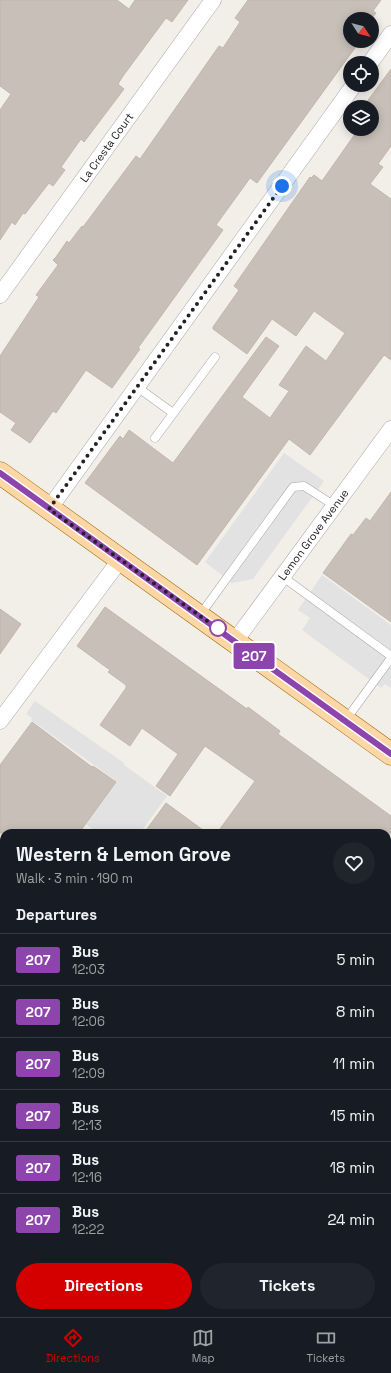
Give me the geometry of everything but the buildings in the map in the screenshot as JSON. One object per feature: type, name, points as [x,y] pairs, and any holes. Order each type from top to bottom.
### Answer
[{"type":"main road","points":[[0,473],[120,560],[200,615],[391,754]]},
{"type":"street","name":"La Cresta Court","points":[[0,295],[213,0]]},
{"type":"street","points":[[375,56],[391,34]]},
{"type":"street","points":[[49,509],[349,92]]},
{"type":"street","name":"Lemon Grove Avenue","points":[[235,641],[283,578],[391,429]]},
{"type":"street","points":[[0,721],[120,560]]},
{"type":"lane","points":[[155,438],[215,356]]},
{"type":"lane","points":[[137,387],[173,413]]},
{"type":"lane","points":[[200,615],[293,487],[304,486],[335,506]]},
{"type":"lane","points":[[283,578],[391,657],[345,721]]},
{"type":"shaded area","points":[[284,453],[324,481],[253,579],[232,583],[205,562]]},
{"type":"shaded area","points":[[322,575],[391,625],[391,688],[385,684],[381,688],[302,630],[310,618],[298,610]]},
{"type":"shaded area","points":[[35,701],[124,763],[124,765],[167,796],[143,829],[93,829],[86,824],[115,780],[31,720],[32,718],[26,714]]},
{"type":"bus line","name":"207","points":[[0,473],[120,560],[200,615],[257,658],[391,754]]},
{"type":"route","points":[[218,628],[224,633],[49,509],[282,186]]}]
